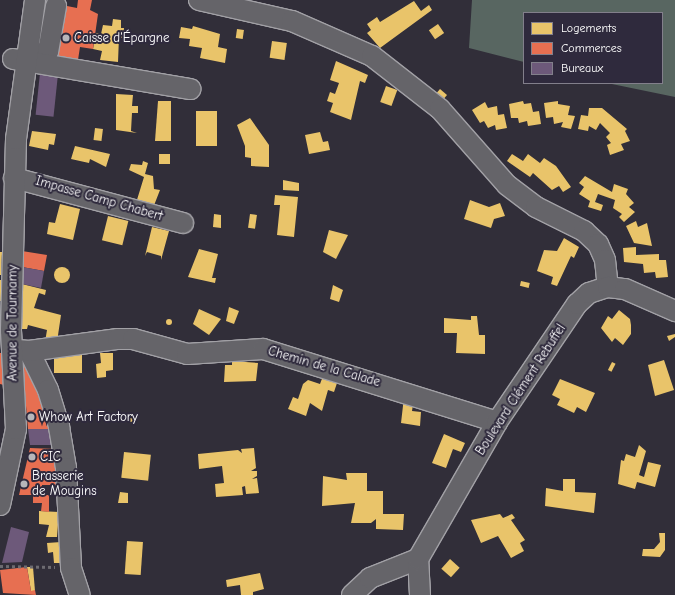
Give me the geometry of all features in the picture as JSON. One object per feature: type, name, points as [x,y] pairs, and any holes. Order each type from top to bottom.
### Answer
[{"type":"street","name":"Avenue de Tournamy","points":[[0,505],[6,456],[16,422],[13,340],[14,178],[25,0]]},
{"type":"street","name":"Avenue de Tournamy","points":[[21,59],[35,0]]},
{"type":"street","points":[[198,0],[292,22],[372,56],[440,109],[507,185],[536,208],[584,231],[598,244],[605,260],[608,287]]},
{"type":"street","points":[[21,59],[48,52],[56,6]]},
{"type":"street","points":[[21,59],[190,89]]},
{"type":"street","name":"Impasse Camp Chabert","points":[[14,178],[183,223]]},
{"type":"street","name":"Boulevard Clément Rebuffel","points":[[418,559],[497,422],[577,304],[589,293],[608,287],[625,289],[675,311]]},
{"type":"street","name":"Chemin de la Calade","points":[[13,340],[133,339],[187,354],[263,348],[497,422]]},
{"type":"street","points":[[13,340],[48,390],[59,427],[66,468],[71,568],[80,595]]},
{"type":"street","points":[[352,595],[370,578],[418,559],[420,595]]},
{"type":"path","points":[[0,566],[71,568]]},
{"type":"shaded area","points":[[472,0],[675,0],[675,97],[612,84],[663,84],[663,12],[523,12],[523,62],[469,48]]},
{"type":"building: Logements","points":[[414,1],[421,11],[429,5],[432,10],[380,48],[367,33],[371,30],[367,24],[377,17],[380,22]]},
{"type":"building: Logements","points":[[113,19],[121,20],[121,28],[124,28],[123,38],[119,37],[118,62],[100,60],[102,51],[93,49],[96,33],[101,34],[103,25],[112,26]]},
{"type":"building: Logements","points":[[438,24],[444,33],[435,39],[429,30]]},
{"type":"building: Logements","points":[[193,26],[220,34],[218,47],[227,49],[225,63],[200,58],[202,48],[189,46],[190,39],[179,38],[181,27],[192,29]]},
{"type":"building: Logements","points":[[237,29],[244,30],[243,39],[236,38]]},
{"type":"building: Logements","points":[[272,41],[287,43],[284,60],[270,58]]},
{"type":"building: Logements","points":[[336,61],[368,75],[365,83],[360,81],[351,120],[330,112],[333,103],[327,101],[330,92],[335,94],[339,83],[330,80]]},
{"type":"building: Logements","points":[[386,86],[397,90],[391,106],[380,102]]},
{"type":"building: Logements","points":[[440,89],[447,95],[442,101],[434,96]]},
{"type":"building: Logements","points":[[116,94],[133,95],[132,106],[138,106],[138,113],[132,113],[131,131],[137,133],[116,130]]},
{"type":"building: Logements","points":[[158,101],[171,101],[171,141],[155,141]]},
{"type":"building: Logements","points":[[523,101],[524,104],[531,103],[533,112],[539,111],[541,124],[528,126],[527,121],[519,123],[518,118],[511,118],[509,104]]},
{"type":"building: Logements","points":[[558,101],[558,104],[570,106],[568,115],[575,116],[571,129],[561,127],[563,122],[554,124],[553,117],[546,118],[544,103]]},
{"type":"building: Logements","points":[[485,102],[488,108],[497,106],[498,115],[504,114],[507,128],[496,130],[495,125],[488,128],[484,121],[480,123],[472,110]]},
{"type":"building: Logements","points":[[589,108],[602,108],[627,129],[625,131],[630,141],[621,144],[624,150],[610,155],[607,145],[611,143],[606,137],[610,133],[600,123],[596,130],[589,126],[588,131],[578,129],[581,115],[588,116]]},
{"type":"building: Logements","points":[[196,111],[217,111],[217,146],[196,146]]},
{"type":"building: Logements","points":[[250,118],[269,145],[269,167],[251,166],[251,158],[245,157],[245,146],[237,125]]},
{"type":"building: Logements","points":[[95,128],[103,129],[101,141],[94,140]]},
{"type":"building: Logements","points":[[32,131],[56,134],[54,145],[49,144],[48,150],[29,146]]},
{"type":"building: Logements","points":[[320,132],[323,142],[328,141],[330,150],[309,154],[305,135]]},
{"type":"building: Logements","points":[[75,146],[110,154],[106,167],[90,159],[89,163],[71,159]]},
{"type":"building: Logements","points":[[159,154],[170,154],[170,164],[159,164]]},
{"type":"building: Logements","points":[[512,154],[523,161],[528,154],[540,163],[544,158],[556,166],[571,187],[563,192],[559,186],[552,190],[533,173],[530,177],[507,161]]},
{"type":"building: Logements","points":[[143,161],[148,163],[145,174],[153,176],[154,189],[160,190],[153,208],[136,203],[144,177],[129,170],[131,164],[142,165]]},
{"type":"building: Logements","points":[[585,176],[612,192],[614,184],[628,189],[626,194],[634,203],[629,207],[635,212],[624,222],[619,217],[622,214],[613,208],[615,200],[598,194],[595,202],[603,205],[601,211],[588,207],[590,201],[579,194],[584,187],[579,183]]},
{"type":"building: Logements","points":[[283,180],[299,183],[299,191],[283,190]]},
{"type":"building: Logements","points":[[275,195],[298,197],[294,237],[277,235],[280,205],[274,205]]},
{"type":"building: Logements","points":[[470,200],[489,207],[500,203],[505,216],[494,219],[491,228],[464,219]]},
{"type":"building: Logements","points":[[60,204],[80,209],[73,240],[47,234],[49,222],[55,223]]},
{"type":"building: Logements","points":[[214,214],[221,215],[221,228],[213,227]]},
{"type":"building: Logements","points":[[250,214],[257,215],[255,229],[248,228]]},
{"type":"building: Logements","points":[[108,216],[128,221],[122,245],[102,240]]},
{"type":"building: Logements","points":[[636,221],[638,227],[647,223],[652,246],[634,243],[626,226]]},
{"type":"building: Logements","points":[[152,227],[169,231],[161,260],[161,256],[147,252],[145,256]]},
{"type":"building: Logements","points":[[329,230],[348,235],[336,259],[323,252]]},
{"type":"building: Logements","points":[[564,238],[579,247],[574,258],[571,256],[557,286],[551,284],[553,277],[537,271],[544,250],[557,251]]},
{"type":"building: Logements","points":[[636,247],[636,255],[659,254],[659,260],[666,260],[668,277],[656,278],[655,272],[644,273],[643,264],[624,262],[623,248]]},
{"type":"building: Logements","points":[[199,249],[218,254],[212,278],[216,278],[215,283],[188,277]]},
{"type":"building: Logements","points":[[0,252],[2,252],[1,275],[0,275]]},
{"type":"building: Logements","points":[[62,267],[69,272],[70,275],[65,282],[62,283],[55,278],[54,275],[59,268]]},
{"type":"building: Logements","points":[[0,280],[1,280],[0,301]]},
{"type":"building: Logements","points":[[521,281],[530,283],[529,288],[520,286]]},
{"type":"building: Logements","points":[[22,284],[46,290],[45,295],[39,293],[34,308],[61,315],[57,342],[45,342],[47,330],[28,325],[27,329],[20,329]]},
{"type":"building: Logements","points":[[333,285],[343,290],[339,302],[330,299]]},
{"type":"building: Logements","points":[[229,307],[239,311],[234,324],[226,321]]},
{"type":"building: Logements","points":[[199,309],[221,319],[209,335],[193,324]]},
{"type":"building: Logements","points":[[619,310],[630,319],[631,325],[631,334],[623,345],[615,338],[612,342],[601,328],[608,316],[612,319]]},
{"type":"building: Logements","points":[[471,316],[477,316],[479,335],[485,335],[485,354],[456,353],[457,333],[444,333],[444,318],[471,320]]},
{"type":"building: Logements","points":[[169,319],[172,322],[169,325],[166,322]]},
{"type":"building: Logements","points":[[675,334],[675,337],[669,341],[667,336]]},
{"type":"building: Logements","points":[[54,351],[82,351],[82,373],[54,373]]},
{"type":"building: Logements","points":[[100,353],[113,353],[113,370],[106,371],[106,377],[97,378],[96,364],[101,363]]},
{"type":"building: Logements","points":[[664,360],[674,390],[655,396],[648,365]]},
{"type":"building: Logements","points":[[232,361],[258,363],[256,381],[224,382],[225,365],[232,365]]},
{"type":"building: Logements","points":[[612,362],[616,364],[611,372],[608,370]]},
{"type":"building: Logements","points":[[323,376],[338,380],[334,392],[328,390],[322,411],[310,403],[306,416],[288,409],[293,397],[298,399],[303,384],[308,380],[320,384]]},
{"type":"building: Logements","points":[[560,379],[595,393],[586,412],[577,407],[574,413],[557,405],[560,399],[552,395]]},
{"type":"building: Logements","points":[[404,397],[414,398],[412,411],[421,412],[420,426],[401,423]]},
{"type":"building: Logements","points":[[123,416],[133,417],[133,422],[124,421]]},
{"type":"building: Logements","points":[[444,434],[465,443],[461,452],[453,449],[446,468],[432,463]]},
{"type":"building: Logements","points":[[639,445],[646,451],[639,475],[644,477],[648,462],[661,465],[655,487],[637,482],[635,489],[618,484],[621,460],[624,461],[626,454],[635,457]]},
{"type":"building: Logements","points":[[254,448],[256,468],[251,471],[257,471],[257,476],[252,479],[257,478],[259,493],[246,494],[245,486],[242,487],[243,495],[216,497],[215,484],[224,483],[222,466],[199,469],[198,454],[238,450],[242,453],[241,449]]},
{"type":"building: Logements","points":[[124,452],[151,455],[148,481],[121,478]]},
{"type":"building: Logements","points":[[346,473],[367,473],[367,491],[383,491],[383,514],[404,514],[403,530],[376,529],[376,519],[371,523],[351,523],[355,503],[322,506],[323,476],[347,480]]},
{"type":"building: Logements","points":[[563,479],[575,479],[575,492],[596,493],[594,513],[545,506],[546,488],[563,491]]},
{"type":"building: Logements","points":[[120,492],[128,493],[128,503],[118,503]]},
{"type":"building: Logements","points":[[39,511],[59,512],[57,537],[46,537],[49,525],[39,524]]},
{"type":"building: Logements","points":[[500,514],[503,518],[512,514],[515,518],[511,520],[525,540],[520,543],[524,551],[511,558],[498,536],[481,543],[471,520]]},
{"type":"building: Logements","points":[[659,533],[665,533],[665,550],[660,557],[642,556],[643,549],[654,549],[660,542]]},
{"type":"building: Logements","points":[[127,541],[143,542],[141,575],[125,574]]},
{"type":"building: Logements","points":[[61,542],[62,563],[54,563],[53,552],[48,553],[47,543]]},
{"type":"building: Logements","points":[[450,559],[460,568],[451,577],[441,569]]},
{"type":"building: Logements","points":[[27,567],[33,567],[35,591],[31,591]]},
{"type":"building: Logements","points":[[260,573],[264,589],[253,592],[253,595],[241,595],[240,585],[227,587],[226,580]]},
{"type":"building: Commerces","points":[[78,0],[92,0],[90,10],[98,14],[93,49],[80,47],[78,60],[53,56],[62,5],[77,8]]},
{"type":"building: Commerces","points":[[22,251],[47,255],[44,271],[22,267]]},
{"type":"building: Commerces","points":[[0,353],[2,353],[4,385],[0,384]]},
{"type":"building: Commerces","points":[[22,359],[25,359],[53,429],[28,429]]},
{"type":"building: Commerces","points":[[30,448],[56,449],[58,485],[42,485],[42,495],[49,495],[49,512],[41,511],[42,503],[33,503],[33,495],[19,495]]},
{"type":"building: Commerces","points":[[27,567],[31,591],[35,590],[36,595],[3,593],[0,570]]},
{"type":"building: Bureaux","points":[[40,73],[58,75],[54,117],[36,115]]},
{"type":"building: Bureaux","points":[[22,267],[44,271],[41,288],[22,284]]},
{"type":"building: Bureaux","points":[[28,429],[53,429],[56,445],[30,445]]},
{"type":"building: Bureaux","points":[[11,527],[29,532],[22,562],[2,563]]},
{"type":"place","name":"Caisse d'Épargne","points":[[66,38]]},
{"type":"place","name":"Whow Art Factory","points":[[31,417]]},
{"type":"place","name":"CIC","points":[[32,457]]},
{"type":"place","name":"Brasserie de Mougins","points":[[24,484]]}]
